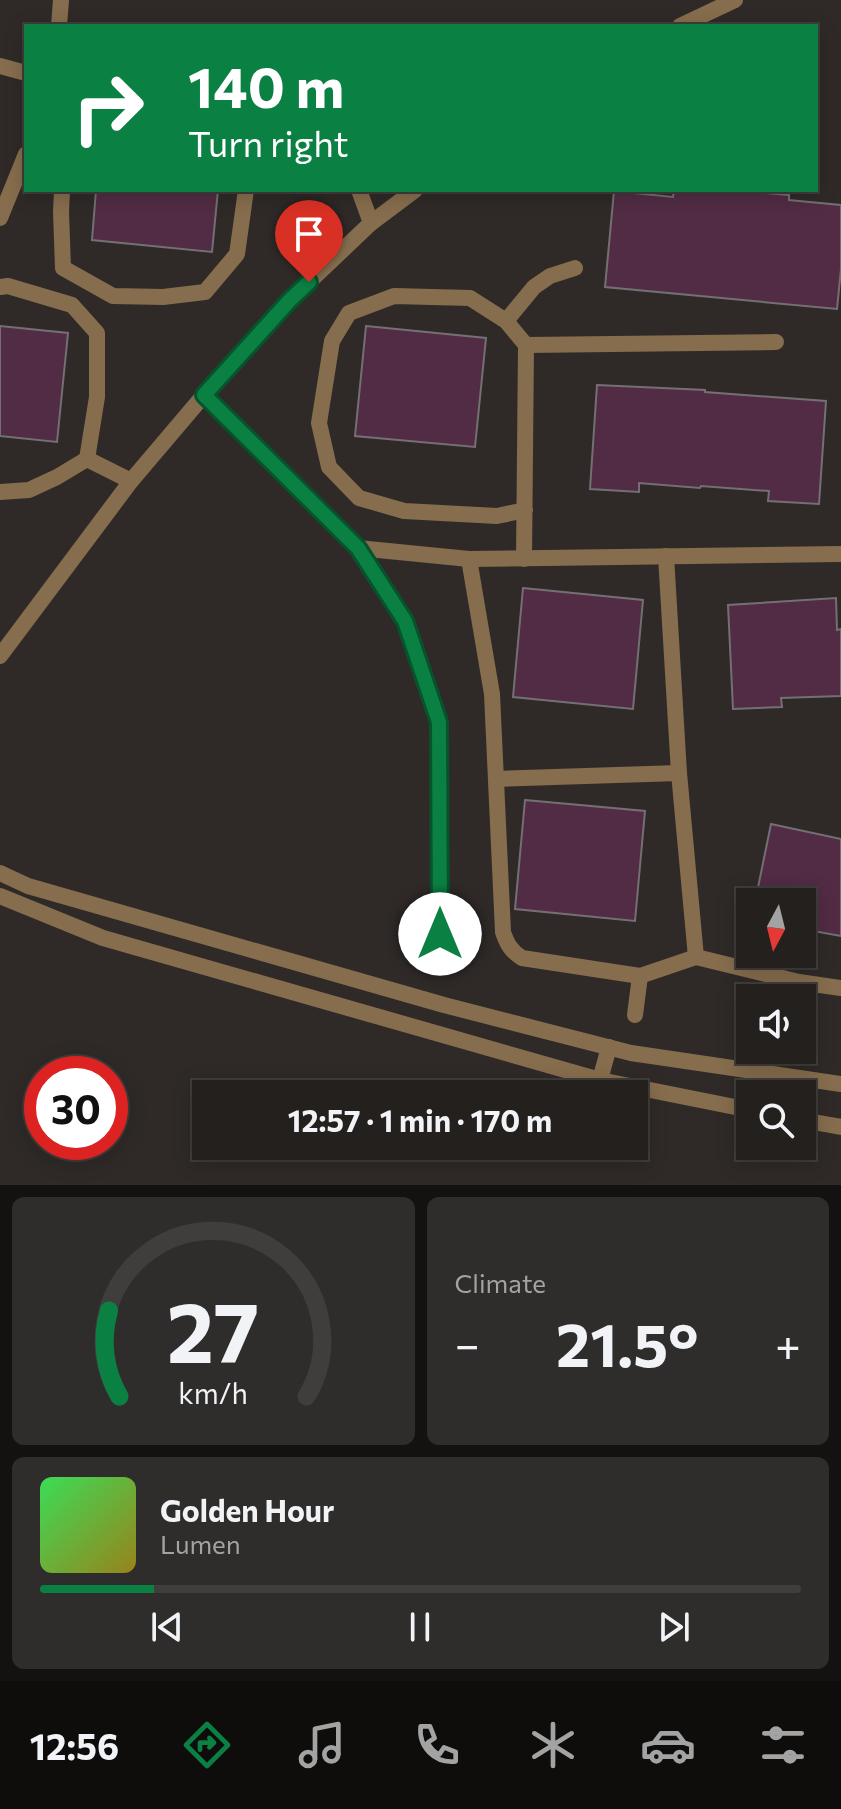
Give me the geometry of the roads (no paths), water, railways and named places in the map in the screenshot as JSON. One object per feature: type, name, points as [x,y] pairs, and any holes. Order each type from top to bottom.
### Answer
[{"type":"street","points":[[59,24],[61,0]]},
{"type":"street","points":[[684,24],[735,0]]},
{"type":"street","points":[[0,66],[24,72]]},
{"type":"street","points":[[0,218],[24,159]]},
{"type":"street","points":[[62,192],[63,268],[113,296],[163,297],[205,292],[237,254],[246,192]]},
{"type":"street","points":[[360,192],[371,223]]},
{"type":"street","points":[[0,656],[131,481],[204,395],[289,301],[371,223],[412,192]]},
{"type":"street","points":[[506,321],[534,287],[550,276],[575,268]]},
{"type":"street","points":[[0,287],[8,286],[72,305],[97,333],[97,397],[87,459],[29,490],[0,492]]},
{"type":"street","points":[[524,559],[525,510],[526,345],[506,321],[470,298],[394,296],[349,313],[332,341],[319,423],[329,467],[359,498],[404,511],[497,516],[525,510]]},
{"type":"street","points":[[526,345],[776,342]]},
{"type":"street","points":[[204,395],[358,548],[405,621],[439,722],[440,934]]},
{"type":"street","points":[[87,459],[131,481]]},
{"type":"street","points":[[358,548],[469,559],[841,554]]},
{"type":"street","points":[[666,556],[679,773],[696,957]]},
{"type":"street","points":[[469,559],[492,694],[503,932],[512,951],[522,958],[640,976],[696,957],[799,982],[841,988]]},
{"type":"street","points":[[496,779],[679,773]]},
{"type":"street","points":[[0,873],[43,891],[444,1005],[631,1053],[841,1084]]},
{"type":"street","points":[[0,896],[103,938],[600,1080],[609,1047]]},
{"type":"street","points":[[635,1015],[640,976]]},
{"type":"street","points":[[648,1090],[736,1107]]},
{"type":"street","points":[[816,1123],[841,1127]]}]
